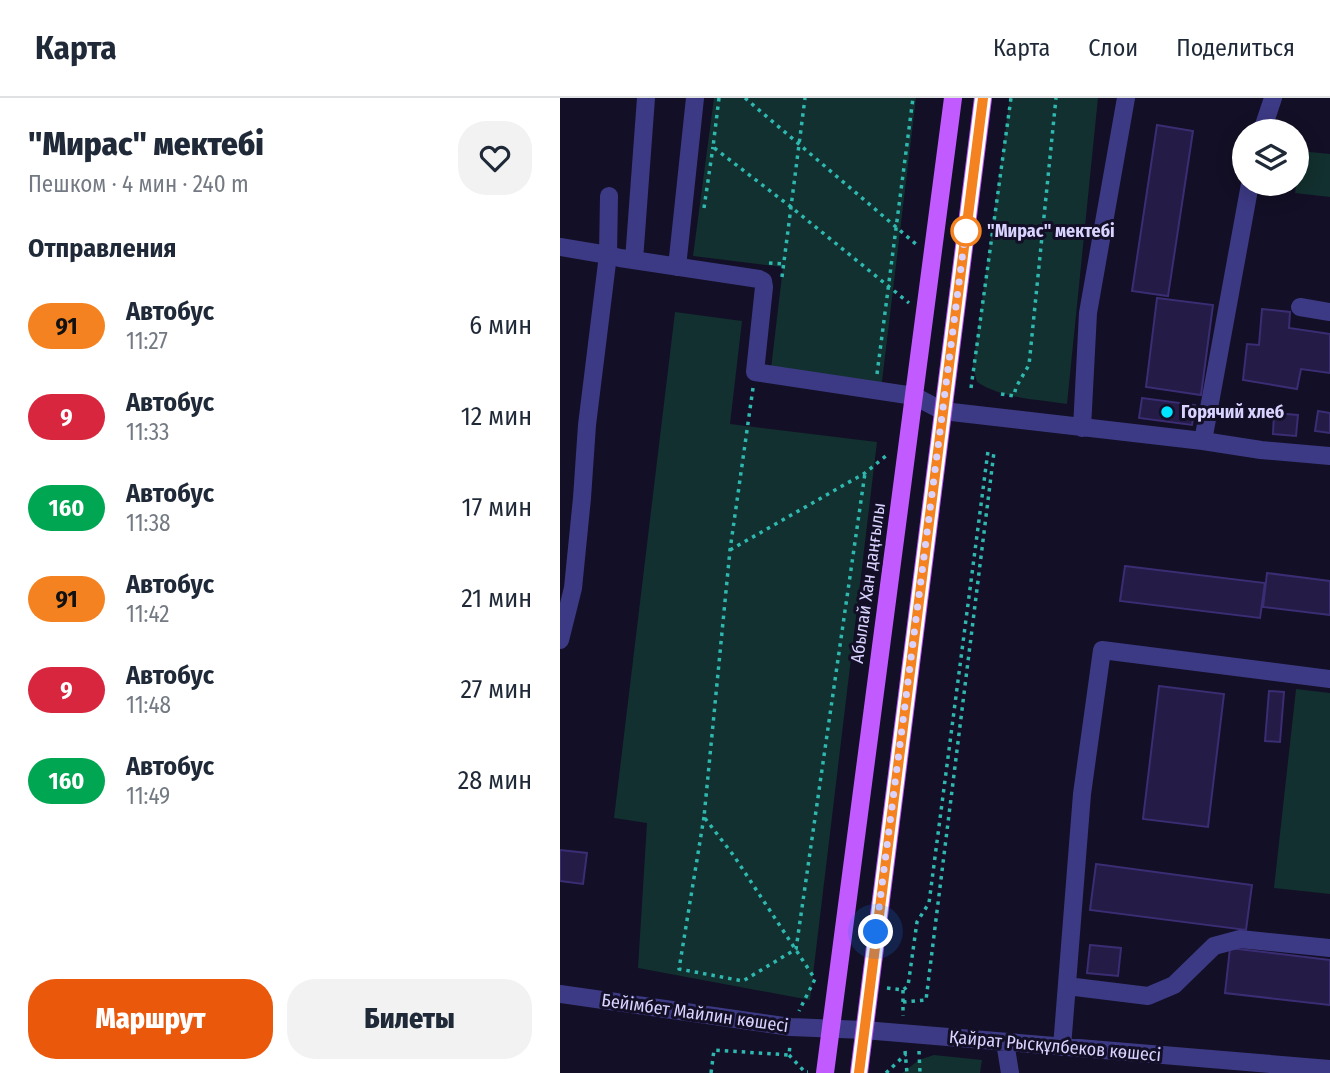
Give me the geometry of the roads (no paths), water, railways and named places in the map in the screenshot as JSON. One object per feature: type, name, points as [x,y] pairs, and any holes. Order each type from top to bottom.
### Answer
[{"type":"main road","name":"Абылай Хан даңғылы","points":[[825,1073],[953,98]]},
{"type":"main road","points":[[859,1073],[983,98]]},
{"type":"street","points":[[634,260],[646,98]]},
{"type":"street","points":[[677,267],[695,98]]},
{"type":"street","points":[[1082,428],[1088,313],[1126,98]]},
{"type":"street","points":[[1266,119],[1273,98]]},
{"type":"street","points":[[560,640],[573,588],[587,425],[608,255],[609,196]]},
{"type":"street","points":[[1203,441],[1248,196]]},
{"type":"street","points":[[560,247],[762,281],[764,287],[755,372],[914,396],[943,411],[1330,456]]},
{"type":"street","points":[[1300,307],[1330,312]]},
{"type":"street","points":[[1062,1047],[1083,794],[1102,650],[1330,679]]},
{"type":"street","points":[[1067,986],[1149,996],[1174,985],[1214,946],[1240,939],[1330,948]]},
{"type":"street","name":"Бейімбет Майлин көшесі","points":[[560,994],[791,1027],[864,1030]]},
{"type":"street","name":"Қайрат Рысқұлбеков көшесі","points":[[864,1030],[1330,1069]]},
{"type":"street","points":[[1005,1042],[1010,1073]]},
{"type":"place","name":"\"Мирас\" мектебі","points":[[966,231]]},
{"type":"place","name":"Горячий хлеб","points":[[1167,412]]}]
